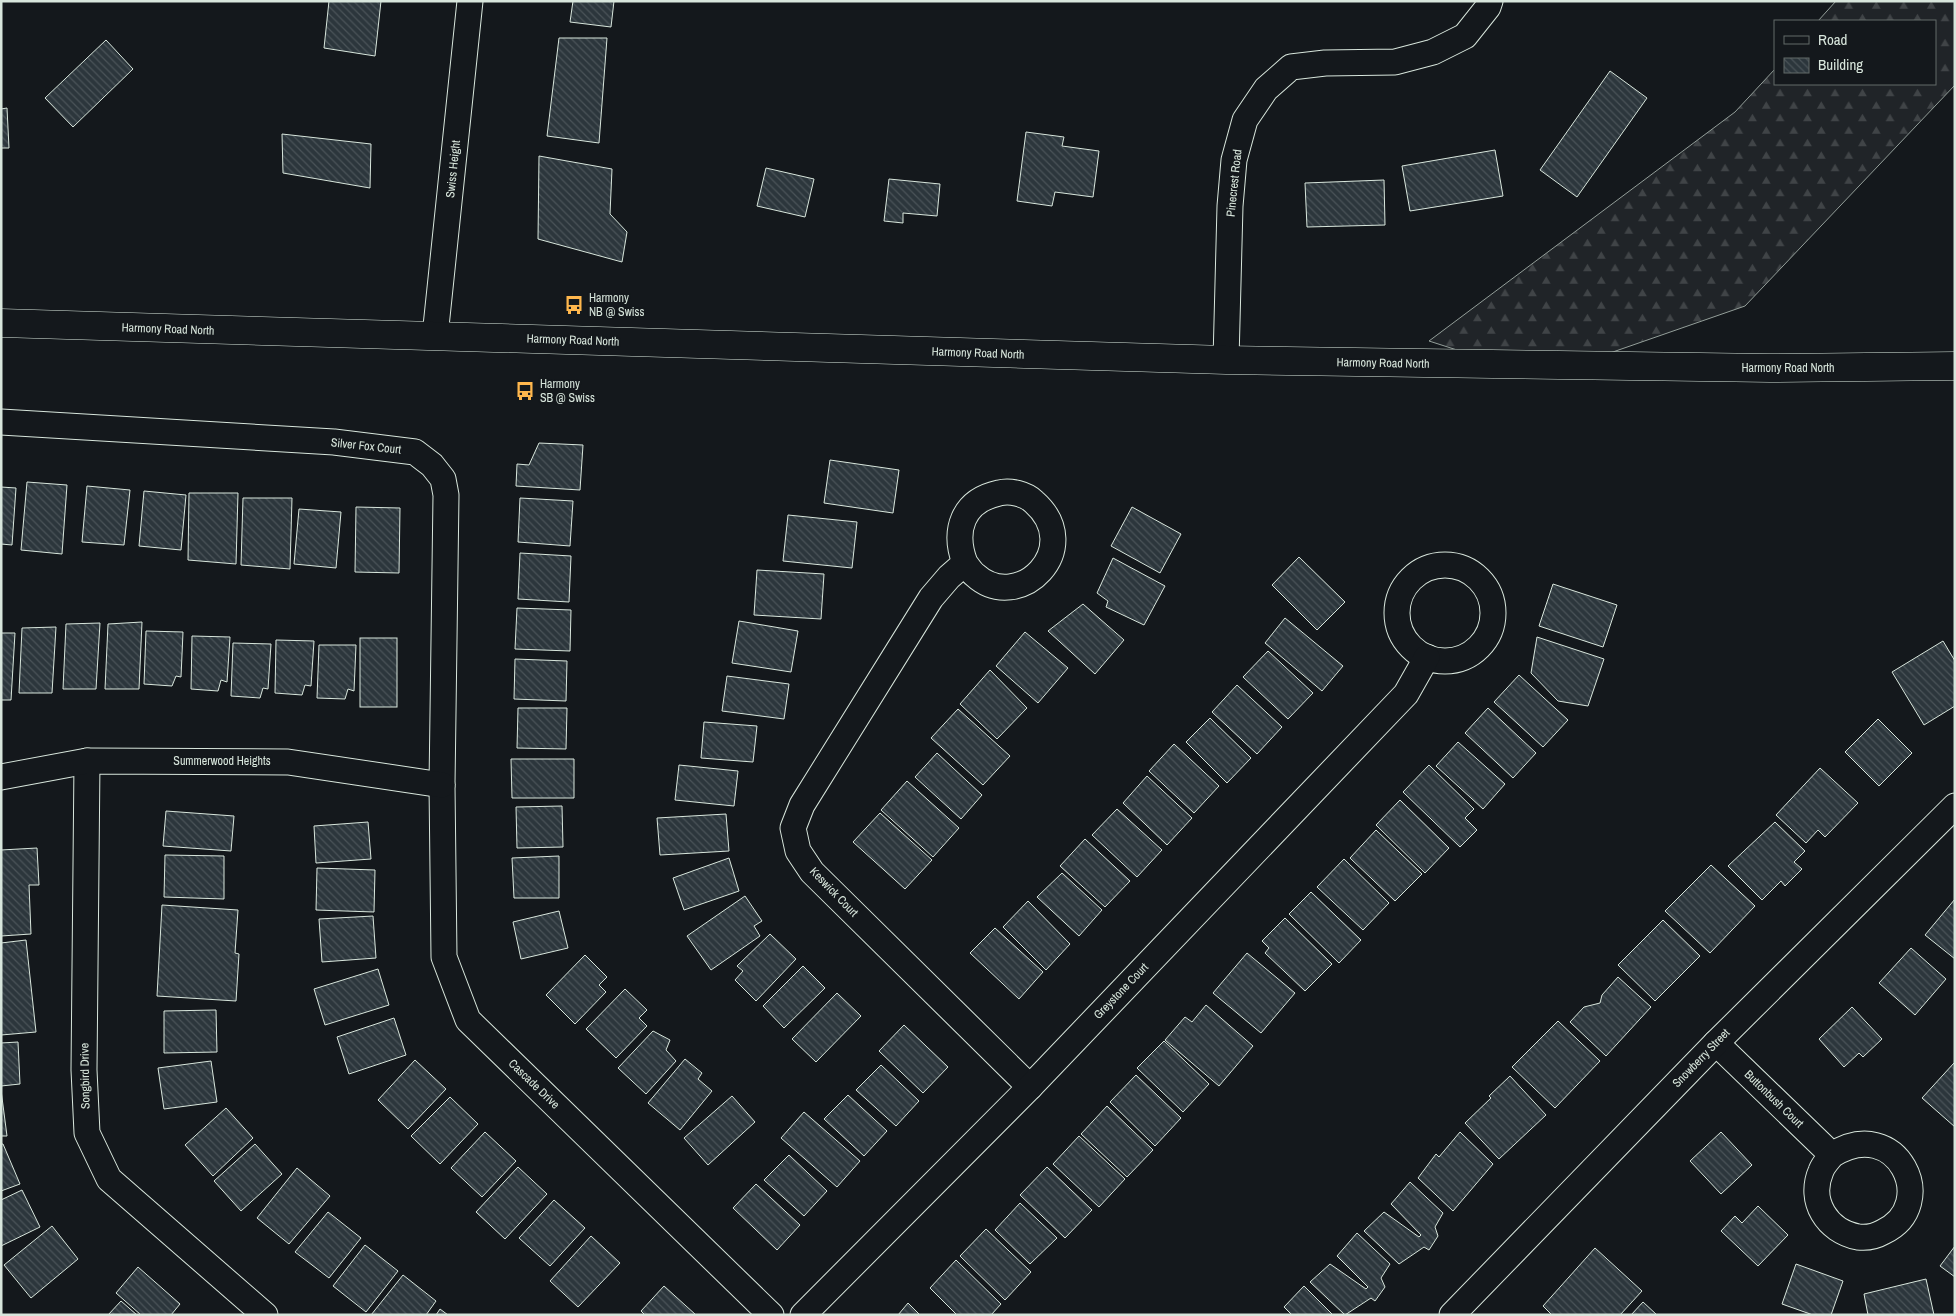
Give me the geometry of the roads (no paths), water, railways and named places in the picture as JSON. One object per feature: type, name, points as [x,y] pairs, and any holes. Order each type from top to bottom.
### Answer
[{"type":"main road","name":"Harmony Road North","points":[[1,322],[1226,360],[1770,368],[1955,366]]},
{"type":"street","name":"Swiss Height","points":[[435,336],[470,1]]},
{"type":"street","name":"Pinecrest Road","points":[[1226,360],[1230,206],[1234,160],[1245,120],[1266,89],[1291,67],[1325,63],[1395,62],[1433,52],[1465,36],[1488,7],[1490,1]]},
{"type":"street","name":"Silver Fox Court","points":[[1,422],[334,442],[415,452],[432,465],[444,479],[446,495],[442,785]]},
{"type":"street","name":"Keswick Court","points":[[965,563],[949,577],[931,598],[802,805],[793,828],[798,851],[812,872],[1030,1087]]},
{"type":"street","name":"Greystone Court","points":[[804,1315],[1030,1087],[1406,694],[1426,658]]},
{"type":"street","name":"Summerwood Heights","points":[[1,777],[87,761],[288,762],[442,785]]},
{"type":"street","name":"Songbird Drive","points":[[87,761],[84,1070],[87,1133],[109,1179],[261,1314]]},
{"type":"street","name":"Cascade Drive","points":[[442,785],[444,957],[468,1020],[771,1315]]},
{"type":"street","name":"Snowberry Street","points":[[1452,1315],[1716,1043],[1955,806]]},
{"type":"street","name":"Buttonbush Court","points":[[1716,1043],[1832,1155]]},
{"type":"place","name":"Harmony NB @ Swiss","points":[[574,305]]},
{"type":"place","name":"Harmony SB @ Swiss","points":[[525,391]]}]
